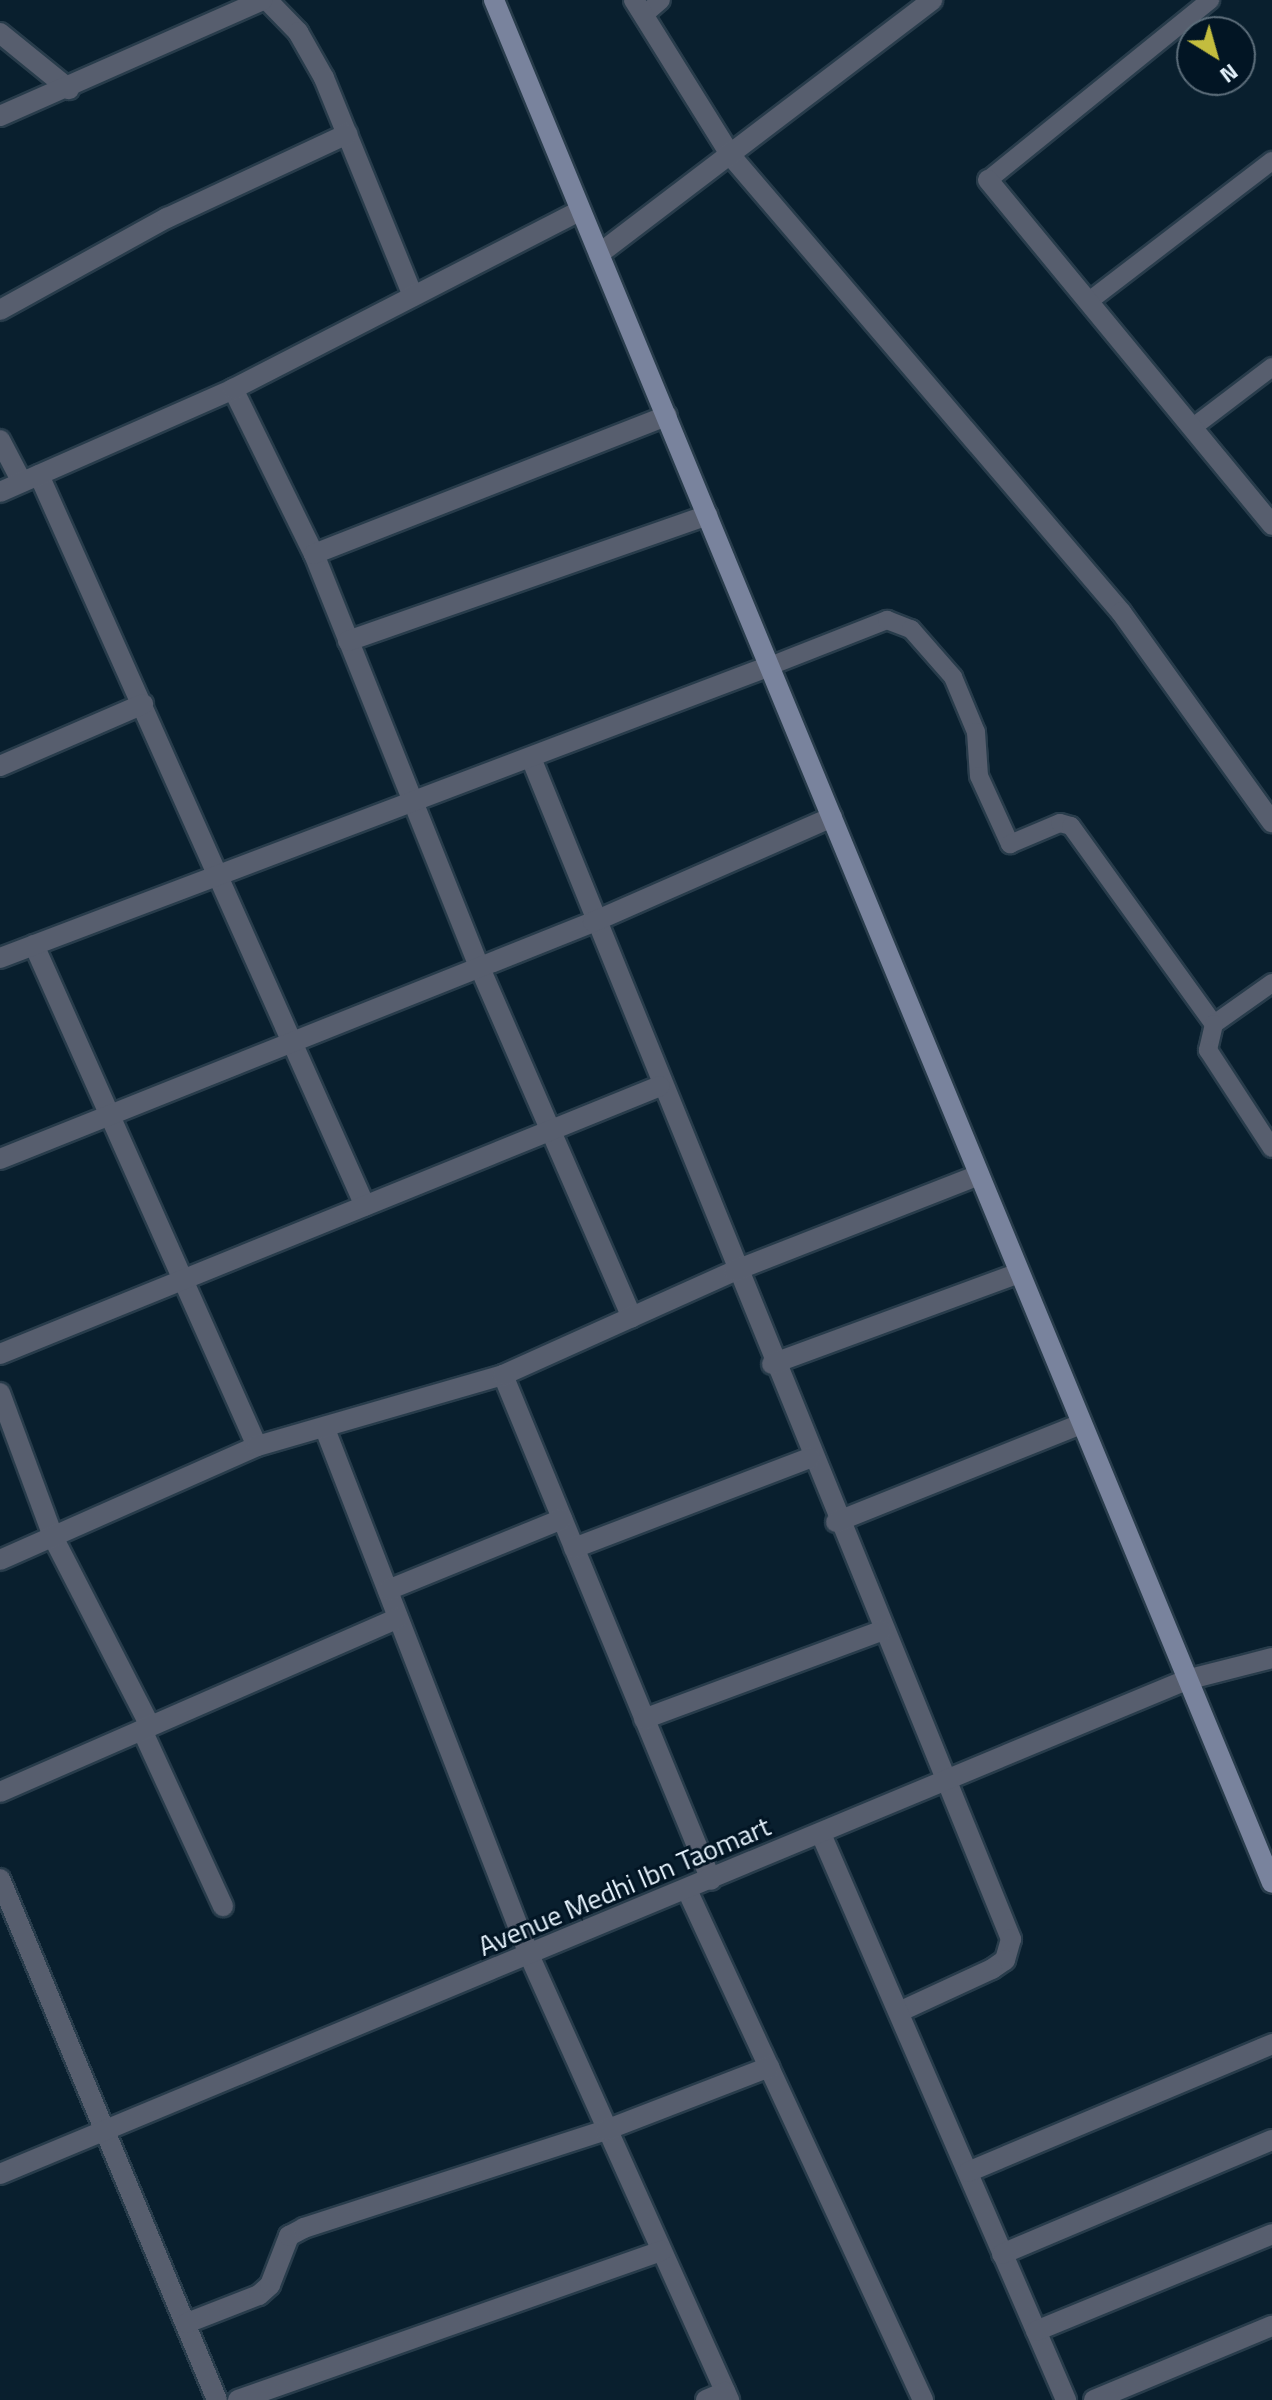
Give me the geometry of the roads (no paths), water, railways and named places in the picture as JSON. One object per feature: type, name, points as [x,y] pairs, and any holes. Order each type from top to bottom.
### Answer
[{"type":"main road","points":[[481,0],[510,37]]},
{"type":"main road","points":[[494,0],[1272,1883]]},
{"type":"street","points":[[0,116],[69,89],[265,0],[298,32],[347,134],[413,296]]},
{"type":"street","points":[[599,254],[932,0]]},
{"type":"street","points":[[640,7],[731,156],[1121,612],[1272,822]]},
{"type":"street","points":[[0,33],[69,89]]},
{"type":"street","points":[[0,310],[167,218],[347,134]]},
{"type":"street","points":[[988,180],[1272,525]]},
{"type":"street","points":[[0,492],[233,389],[580,211]]},
{"type":"street","points":[[233,389],[314,554],[480,968],[632,1317]]},
{"type":"street","points":[[314,554],[667,416]]},
{"type":"street","points":[[0,440],[30,479],[143,704],[365,1206]]},
{"type":"street","points":[[348,641],[708,515]]},
{"type":"street","points":[[0,958],[770,666]]},
{"type":"street","points":[[0,766],[143,704]]},
{"type":"street","points":[[531,758],[593,922],[942,1783],[1011,1939],[1009,1952],[992,1969],[899,2012]]},
{"type":"street","points":[[0,1159],[593,922],[832,817]]},
{"type":"street","points":[[34,945],[107,1116],[257,1446]]},
{"type":"street","points":[[0,1354],[660,1086]]},
{"type":"street","points":[[0,1560],[54,1539],[257,1446],[325,1429],[503,1375],[734,1271],[979,1175]]},
{"type":"street","points":[[772,1364],[1019,1273]]},
{"type":"street","points":[[503,1375],[711,1880]]},
{"type":"street","points":[[0,1393],[54,1539],[146,1728],[223,1906]]},
{"type":"street","points":[[836,1522],[1081,1424]]},
{"type":"street","points":[[325,1429],[530,1957],[662,2251],[720,2397]]},
{"type":"street","points":[[574,1548],[810,1458]]},
{"type":"street","points":[[388,1590],[562,1519]]},
{"type":"street","points":[[0,1792],[398,1618]]},
{"type":"street","points":[[644,1719],[881,1631]]},
{"type":"street","name":"Avenue Medhi Ibn Taomart","points":[[0,2174],[530,1957],[1186,1680],[1272,1658]]},
{"type":"street","points":[[821,1834],[1066,2400]]},
{"type":"street","points":[[0,1879],[109,2127],[217,2400]]},
{"type":"street","points":[[687,1890],[916,2398]]},
{"type":"street","points":[[968,2172],[1272,2044]]},
{"type":"street","points":[[187,2323],[259,2295],[270,2285],[289,2236],[304,2228],[606,2130],[769,2067]]},
{"type":"street","points":[[1002,2254],[1272,2140]]},
{"type":"street","points":[[1036,2331],[1272,2234]]},
{"type":"street","points":[[238,2400],[662,2251]]},
{"type":"street","points":[[1094,2400],[1272,2326]]},
{"type":"lane","points":[[640,7],[661,0]]},
{"type":"lane","points":[[988,180],[1210,0]]},
{"type":"lane","points":[[1088,302],[1272,161]]},
{"type":"lane","points":[[1192,428],[1272,367]]},
{"type":"lane","points":[[770,666],[887,620],[911,629],[953,677],[976,732],[979,776],[1010,844],[1060,823],[1071,826],[1214,1024],[1213,1060],[1272,1148]]},
{"type":"lane","points":[[1214,1024],[1272,983]]}]
